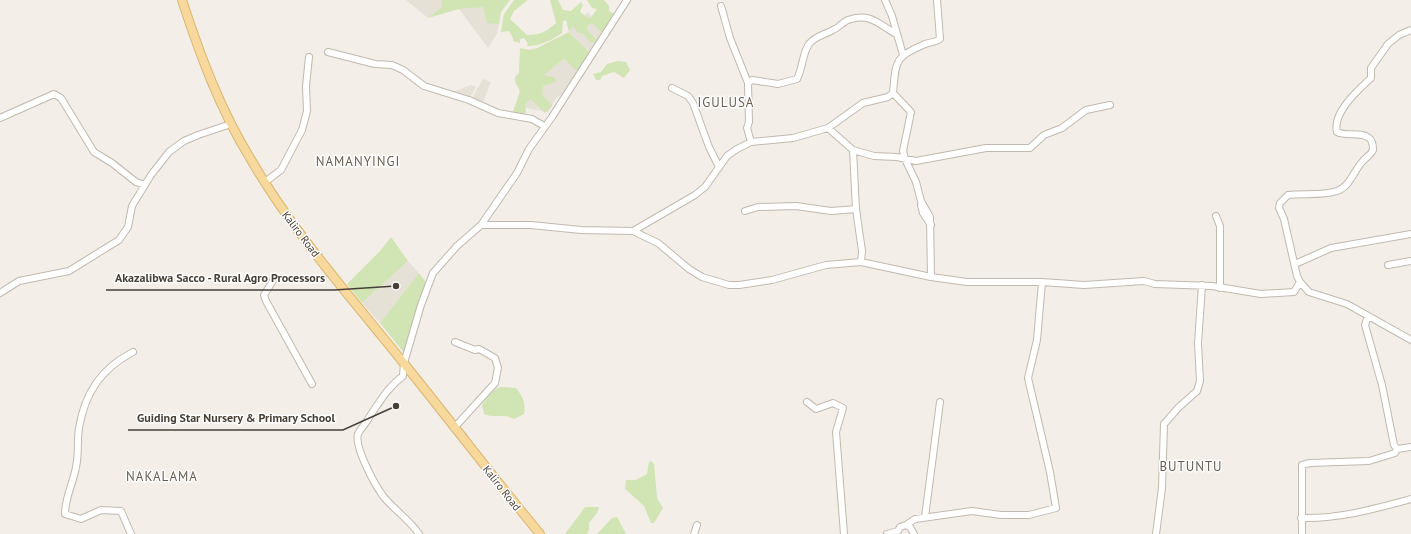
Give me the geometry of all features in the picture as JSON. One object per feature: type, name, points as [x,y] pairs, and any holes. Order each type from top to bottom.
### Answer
[{"type":"main road","name":"Kaliro Road","points":[[182,0],[213,86],[231,124],[264,182],[283,210],[333,276],[540,534]]},
{"type":"street","points":[[419,534],[405,516],[383,495],[362,457],[357,444],[358,435],[394,382],[403,376],[404,363],[421,305],[433,273],[457,246],[481,225],[517,173],[529,149],[544,126],[552,117],[627,0]]},
{"type":"street","points":[[885,0],[892,16],[903,55]]},
{"type":"street","points":[[633,231],[705,187],[727,156],[751,142],[793,138],[828,128],[863,103],[888,97],[893,93],[897,64],[903,55],[923,44],[940,39],[938,0]]},
{"type":"street","points":[[721,6],[730,38],[748,82],[749,122],[747,128],[751,142]]},
{"type":"street","points":[[748,82],[752,80],[778,84],[797,79],[805,53],[814,39],[834,30],[848,20],[867,17],[874,19],[896,34]]},
{"type":"street","points":[[1309,292],[1300,282],[1286,223],[1279,208],[1280,203],[1288,195],[1331,193],[1342,189],[1353,176],[1363,160],[1368,158],[1373,150],[1372,142],[1369,138],[1363,135],[1342,135],[1337,132],[1335,124],[1340,111],[1371,78],[1371,68],[1388,44],[1399,35],[1411,30]]},
{"type":"street","points":[[328,52],[375,64],[392,65],[403,70],[424,86],[469,100],[498,113],[532,119],[544,126]]},
{"type":"street","points":[[264,182],[281,170],[302,130],[307,111],[306,86],[309,57]]},
{"type":"street","points":[[672,88],[688,96],[693,103],[709,147],[719,167]]},
{"type":"street","points":[[893,93],[911,112],[903,151],[905,159],[916,182],[921,201],[928,211],[931,227],[932,277]]},
{"type":"street","points":[[1,117],[54,94],[61,98],[80,132],[94,152],[112,163],[136,182],[145,185]]},
{"type":"street","points":[[828,128],[853,150],[874,156],[922,160],[986,148],[1030,148],[1049,132],[1062,128],[1086,110],[1110,104]]},
{"type":"street","points":[[0,293],[19,281],[69,271],[119,240],[128,227],[132,206],[151,175],[169,152],[184,141],[231,124]]},
{"type":"street","points":[[853,150],[856,209],[862,251],[861,262]]},
{"type":"street","points":[[745,211],[758,207],[796,206],[831,211],[856,209]]},
{"type":"street","points":[[1216,216],[1220,226],[1220,288]]},
{"type":"street","points":[[481,225],[531,225],[581,230],[633,231],[658,243],[689,269],[702,277],[729,285],[772,280],[826,265],[861,262],[932,277],[967,282],[1042,282],[1084,285],[1144,281],[1155,284],[1202,285],[1261,294],[1309,292],[1346,304],[1411,340]]},
{"type":"street","points":[[1295,264],[1331,248],[1411,234]]},
{"type":"street","points":[[1388,265],[1411,261]]},
{"type":"street","points":[[274,279],[264,295],[266,301],[312,384]]},
{"type":"street","points":[[886,534],[898,530],[900,527],[915,519],[925,517],[972,511],[1001,515],[1029,515],[1056,508],[1050,472],[1028,378],[1037,340],[1042,282]]},
{"type":"street","points":[[1294,292],[1300,282]]},
{"type":"street","points":[[1156,534],[1162,488],[1164,424],[1174,412],[1197,391],[1200,381],[1198,343],[1202,285]]},
{"type":"street","points":[[1368,316],[1365,325],[1382,385],[1394,445],[1397,449]]},
{"type":"street","points":[[454,428],[495,383],[498,368],[495,358],[490,354],[455,342]]},
{"type":"street","points":[[131,534],[121,511],[101,510],[82,519],[65,514],[65,501],[77,466],[81,417],[92,386],[116,362],[133,352]]},
{"type":"street","points":[[807,402],[816,409],[833,403],[843,408],[836,432],[844,534]]},
{"type":"street","points":[[925,517],[940,402]]},
{"type":"street","points":[[1302,534],[1302,465],[1310,463],[1369,461],[1395,453],[1397,449],[1411,447]]},
{"type":"street","points":[[1301,518],[1326,518],[1362,512],[1411,500]]},
{"type":"street","points":[[694,534],[697,525]]},
{"type":"street","points":[[906,525],[914,534]]},
{"type":"shaded area","points":[[406,0],[442,0],[442,7],[428,18]]},
{"type":"shaded area","points":[[483,6],[499,24],[497,34],[488,48],[459,9]]},
{"type":"shaded area","points":[[588,12],[605,32],[590,53],[569,32],[573,26]]},
{"type":"shaded area","points":[[564,59],[578,72],[566,92],[556,98],[548,112],[519,107],[520,85],[544,75]]},
{"type":"shaded area","points":[[483,79],[491,82],[481,107],[470,102]]},
{"type":"shaded area","points":[[471,85],[476,87],[467,102],[445,95]]},
{"type":"shaded area","points":[[408,261],[419,273],[380,323],[362,303]]},
{"type":"green space","points":[[442,0],[510,0],[501,12],[499,24],[487,23],[483,7],[459,9],[428,18],[442,7]]},
{"type":"green space","points":[[514,0],[528,0],[514,11],[510,19],[527,35],[543,32],[556,23],[550,0],[558,0],[563,10],[571,11],[581,2],[583,5],[580,12],[590,19],[597,9],[592,8],[587,0],[604,0],[609,6],[609,11],[612,13],[618,12],[603,34],[592,23],[587,26],[588,32],[597,39],[595,43],[590,42],[583,33],[578,33],[573,26],[569,32],[566,20],[563,21],[562,33],[558,36],[540,44],[526,46],[528,44],[524,38],[520,39],[520,43],[513,41],[509,31],[501,32],[504,14]]},
{"type":"green space","points":[[569,32],[590,53],[578,72],[564,59],[544,75],[555,78],[556,82],[543,86],[542,94],[552,106],[545,113],[530,99],[525,105],[526,112],[522,116],[518,116],[513,112],[520,91],[515,82],[515,77],[519,73],[520,48],[529,50],[537,48]]},
{"type":"green space","points":[[618,61],[626,62],[630,70],[624,78],[614,72],[602,76],[600,80],[596,80],[593,74],[601,72],[607,64]]},
{"type":"green space","points":[[391,237],[408,261],[362,303],[347,284],[380,251]]},
{"type":"green space","points":[[419,273],[428,285],[405,354],[380,323]]},
{"type":"green space","points":[[501,387],[516,388],[523,400],[525,407],[524,414],[514,419],[506,416],[492,416],[484,414],[482,405],[492,392]]},
{"type":"green space","points":[[651,461],[654,464],[657,498],[663,508],[654,523],[651,523],[644,506],[625,489],[626,480],[636,480],[647,474],[649,462]]},
{"type":"green space","points":[[585,507],[599,507],[597,513],[589,523],[589,530],[587,534],[565,534]]},
{"type":"green space","points":[[617,517],[626,534],[597,534],[612,518]]},
{"type":"waterway","points":[[461,429],[467,435]]},
{"type":"place","name":"Akazalibwa Sacco - Rural Agro Processors","points":[[396,286]]},
{"type":"place","name":"Guiding Star Nursery & Primary School","points":[[396,406]]},
{"type":"district","name":"IGULUSA","points":[[726,102]]},
{"type":"district","name":"NAMANYINGI","points":[[358,161]]},
{"type":"district","name":"BUTUNTU","points":[[1191,466]]},
{"type":"district","name":"NAKALAMA","points":[[162,476]]}]
